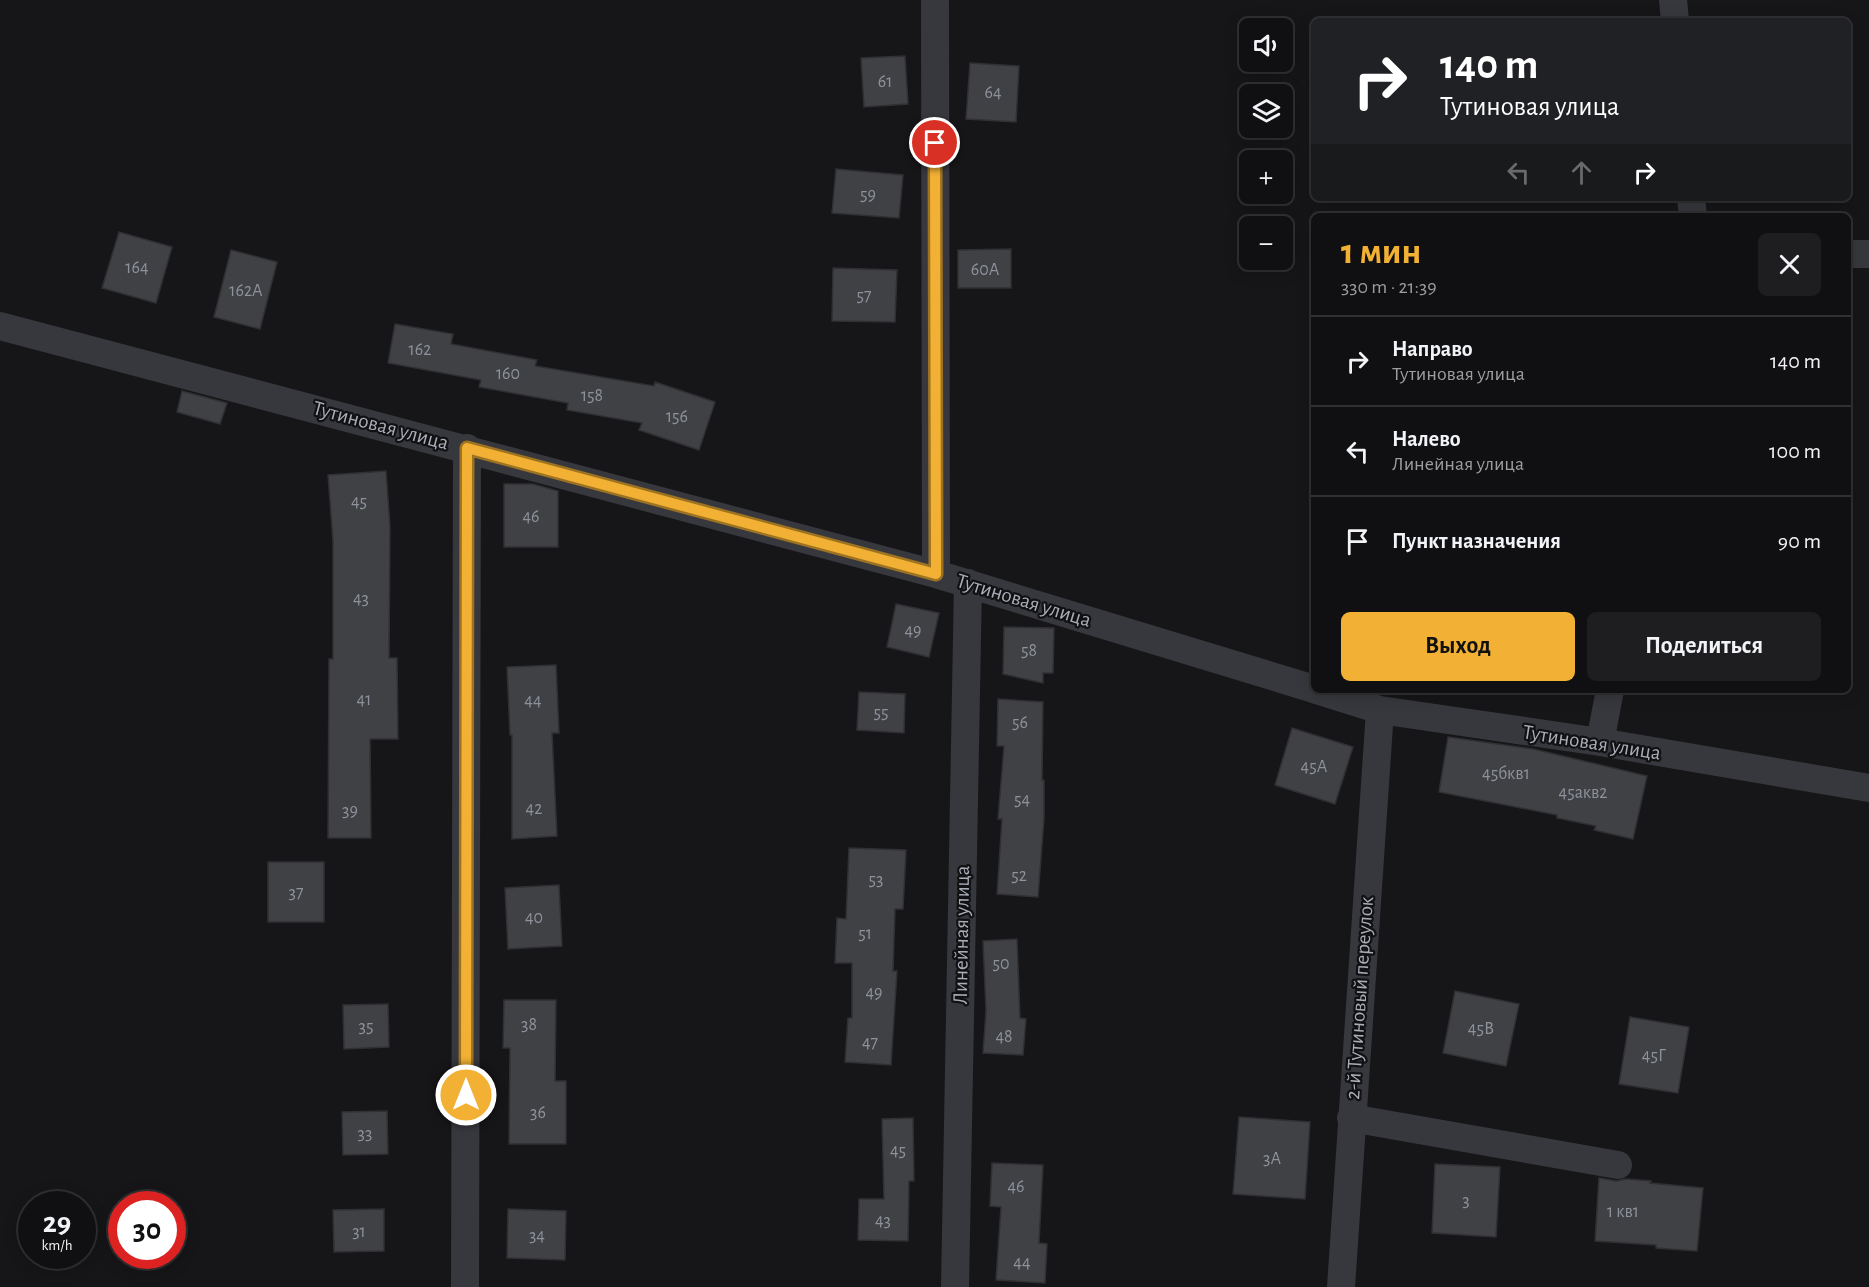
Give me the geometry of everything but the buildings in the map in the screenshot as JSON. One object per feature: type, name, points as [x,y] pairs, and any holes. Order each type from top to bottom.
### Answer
[{"type":"street","points":[[935,0],[936,574]]},
{"type":"street","points":[[1673,0],[1675,18]]},
{"type":"street","points":[[1851,254],[1869,254]]},
{"type":"street","name":"Тутиновая улица","points":[[0,326],[936,574],[1311,689]]},
{"type":"street","points":[[465,1287],[467,448]]},
{"type":"street","name":"Линейная улица","points":[[955,1287],[968,583]]},
{"type":"street","name":"Тутиновая улица","points":[[1325,693],[1380,710],[1600,742],[1869,788]]},
{"type":"street","points":[[1600,742],[1609,693]]},
{"type":"street","name":"2-й Тутиновый переулок","points":[[1341,1287],[1380,710]]},
{"type":"street","points":[[1351,1118],[1618,1165]]},
{"type":"route","points":[[466,1095],[467,448],[936,574],[935,143]]}]
